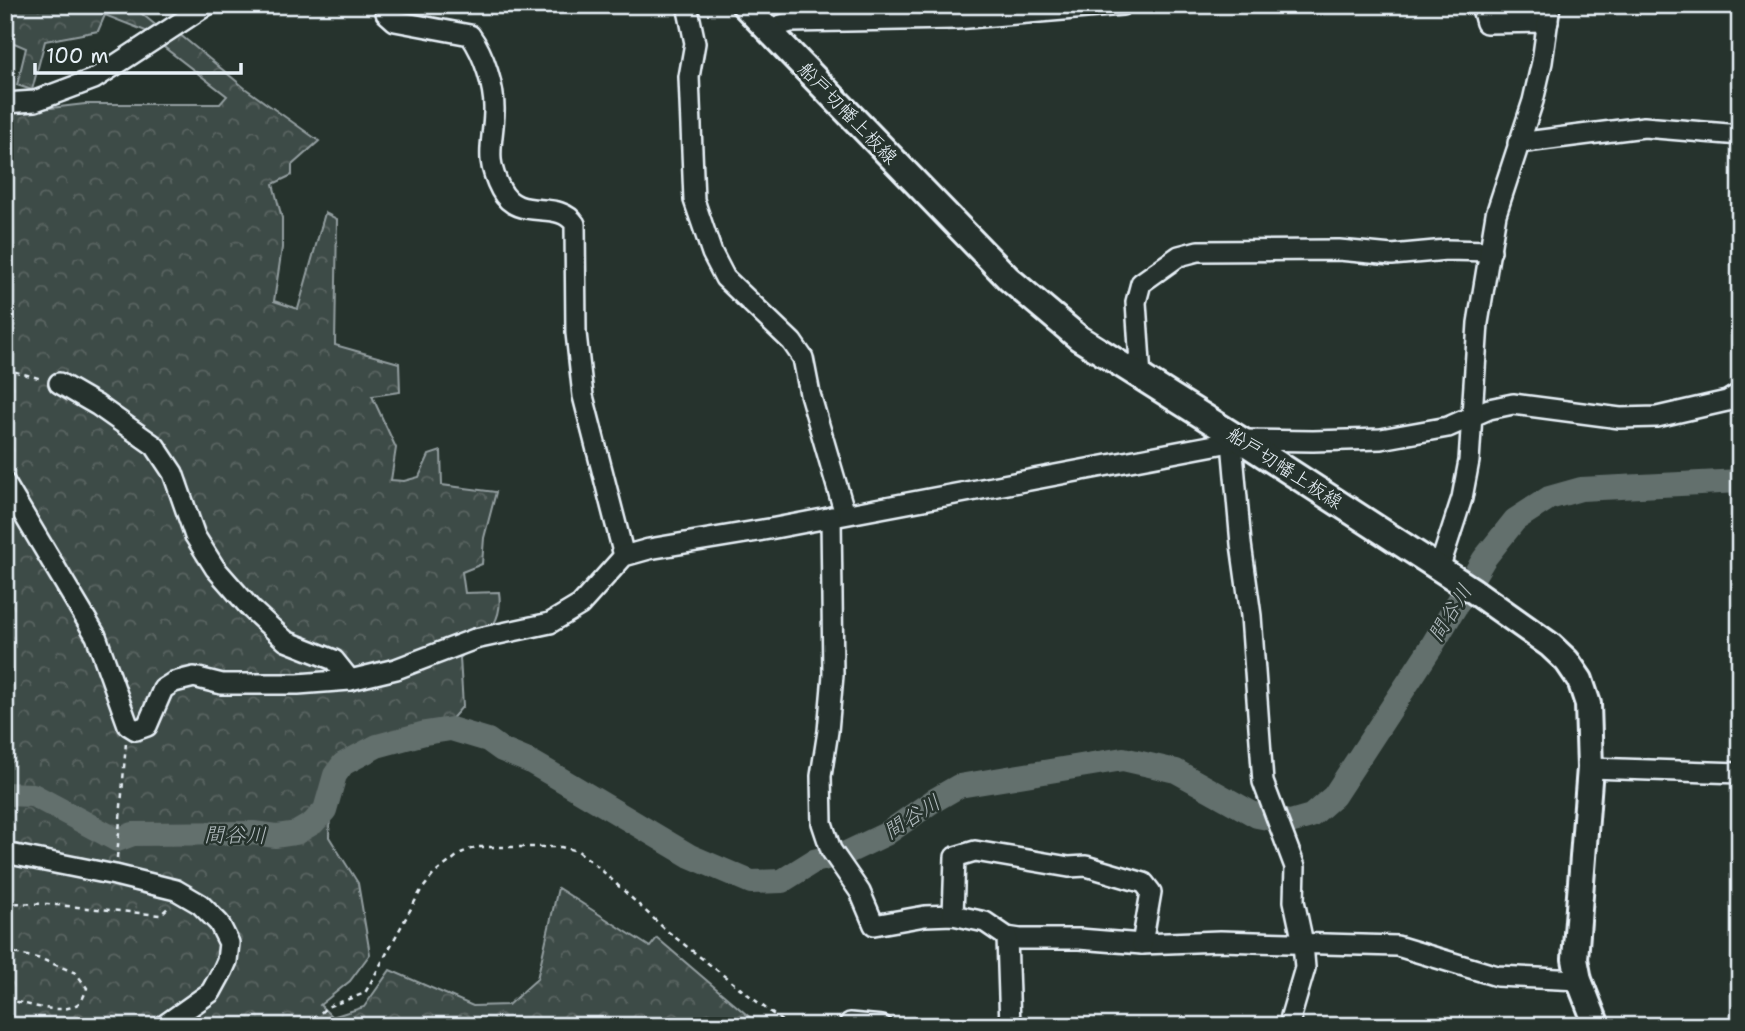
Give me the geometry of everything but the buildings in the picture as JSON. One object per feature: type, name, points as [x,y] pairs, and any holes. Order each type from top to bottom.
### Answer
[{"type":"main road","name":"船戸切幡上板線","points":[[744,5],[1009,279],[1079,338],[1467,587],[1550,645],[1574,671],[1588,704],[1590,768],[1575,959],[1579,980],[1597,1026]]},
{"type":"street","points":[[5,103],[35,101],[94,79],[207,5]]},
{"type":"street","points":[[385,5],[386,13],[395,21],[470,35],[477,44],[491,88],[495,111],[489,148],[492,171],[503,195],[522,209],[556,211],[570,216],[575,224],[576,333],[583,396],[624,556]]},
{"type":"street","points":[[687,5],[695,43],[690,77],[694,200],[712,253],[725,278],[792,342],[803,358],[838,516],[834,675],[821,776],[822,823],[834,856],[860,892],[874,925],[925,916],[953,915],[985,922],[1007,937],[1020,939],[1079,939],[1142,944],[1220,941],[1397,946],[1497,976],[1579,980]]},
{"type":"street","points":[[768,29],[791,22],[956,19],[1122,5]]},
{"type":"street","points":[[1439,569],[1462,498],[1469,461],[1479,323],[1496,214],[1533,101],[1549,14],[1486,23],[1481,5]]},
{"type":"street","points":[[1518,143],[1644,127],[1740,135]]},
{"type":"street","points":[[1141,378],[1136,302],[1141,283],[1179,256],[1198,251],[1339,250],[1391,255],[1446,250],[1491,251]]},
{"type":"street","points":[[59,383],[97,405],[155,446],[173,473],[195,536],[215,568],[251,609],[286,640],[334,660],[350,680]]},
{"type":"street","points":[[5,483],[96,636],[128,725],[136,730],[147,726],[163,689],[174,682],[194,677],[222,684],[298,684],[350,680],[397,669],[475,639],[550,623],[580,605],[624,556],[649,549],[1237,441],[1381,439],[1448,427],[1489,410],[1513,404],[1620,418],[1657,417],[1727,401],[1740,393]]},
{"type":"street","points":[[1237,441],[1241,544],[1251,616],[1263,782],[1294,867],[1294,901],[1303,943],[1305,968],[1291,1016],[1292,1026]]},
{"type":"street","points":[[1590,768],[1740,773]]},
{"type":"street","points":[[953,915],[955,857],[975,851],[1069,867],[1086,866],[1144,883],[1151,892],[1142,944]]},
{"type":"street","points":[[5,853],[176,890],[200,905],[219,923],[229,943],[227,961],[211,992],[163,1026]]},
{"type":"street","points":[[1007,937],[1010,1026]]},
{"type":"street","points":[[850,1023],[882,1026]]},
{"type":"path","points":[[5,369],[59,383]]},
{"type":"path","points":[[119,844],[124,761]]},
{"type":"path","points":[[306,1026],[327,1007],[365,993],[420,892],[434,874],[460,853],[476,847],[561,847],[578,851],[596,864],[667,931],[783,1022],[796,1026],[850,1023]]},
{"type":"path","points":[[5,903],[160,915],[169,908],[176,890]]},
{"type":"path","points":[[5,951],[41,959],[76,973],[87,988],[81,1002],[67,1009],[5,999]]},
{"type":"green space","points":[[5,5],[131,5],[158,27],[148,32],[105,15],[98,31],[45,41],[32,90],[17,85],[26,48],[5,39]]},
{"type":"green space","points":[[178,33],[246,89],[319,141],[292,165],[292,175],[273,184],[282,218],[282,248],[274,301],[298,309],[325,213],[337,219],[335,345],[399,363],[400,392],[372,396],[396,448],[391,480],[404,481],[419,477],[429,455],[441,451],[442,485],[496,492],[484,538],[482,564],[462,572],[465,593],[499,592],[500,604],[490,629],[460,658],[463,706],[449,722],[382,735],[344,779],[330,814],[329,837],[358,883],[370,954],[350,981],[320,1005],[332,1017],[364,1007],[390,970],[473,1006],[508,1005],[537,979],[558,888],[650,947],[657,938],[760,1026],[5,1026],[5,96],[25,111],[85,104],[220,104],[227,96],[160,44]]},
{"type":"waterway","name":"間谷川","points":[[5,794],[33,795],[117,840],[133,834],[253,833],[276,836],[296,833],[313,823],[325,810],[335,775],[343,764],[377,746],[451,729],[488,740],[502,750],[531,762],[690,856],[751,882],[782,881],[814,861],[846,853],[886,834],[959,786],[1123,759],[1176,771],[1257,816],[1290,822],[1311,816],[1334,796],[1430,649],[1484,559],[1515,520],[1549,498],[1581,489],[1740,481]]}]
